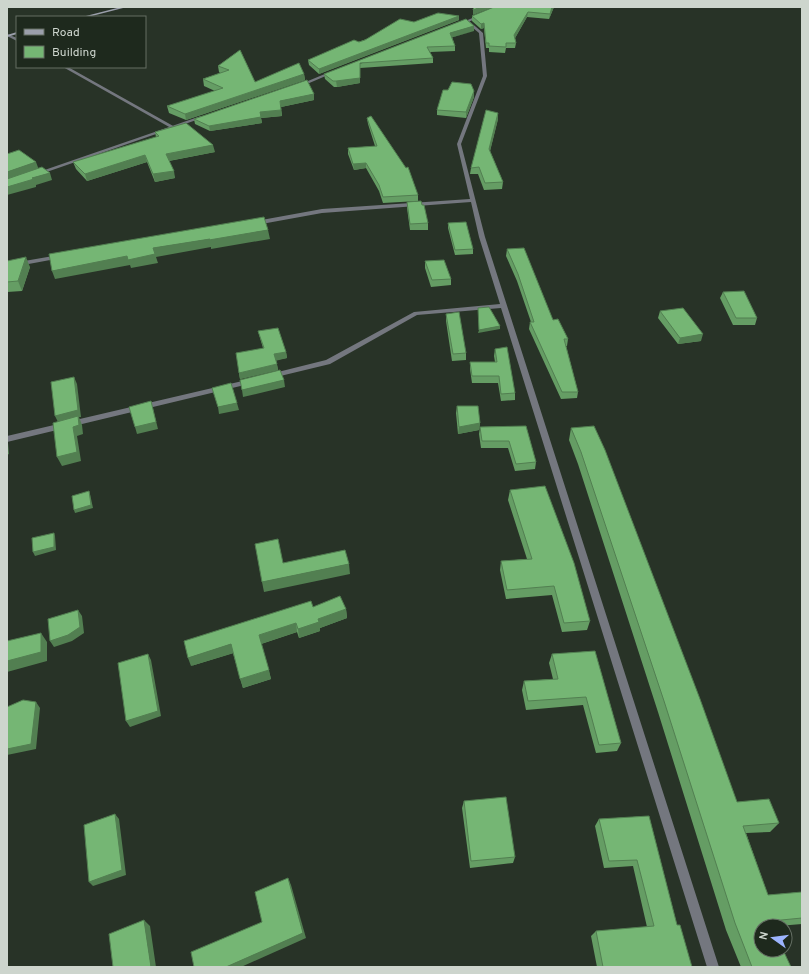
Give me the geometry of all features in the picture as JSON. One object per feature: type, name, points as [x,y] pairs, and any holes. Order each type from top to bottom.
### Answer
[{"type":"main road","points":[[88,16],[125,7]]},
{"type":"street","points":[[450,28],[501,7]]},
{"type":"street","points":[[467,21],[481,33],[485,76],[459,144],[482,237],[713,967]]},
{"type":"street","points":[[67,68],[173,127]]},
{"type":"street","points":[[293,88],[335,71]]},
{"type":"street","points":[[30,176],[210,115]]},
{"type":"street","points":[[253,223],[322,211],[473,200]]},
{"type":"street","points":[[7,266],[68,255]]},
{"type":"street","points":[[267,377],[328,362],[416,313],[504,306]]},
{"type":"street","points":[[7,440],[260,379]]},
{"type":"building","points":[[474,7],[481,7],[473,10]]},
{"type":"building","points":[[494,7],[552,7],[550,14],[528,12],[514,35],[516,43],[506,43],[506,47],[489,46],[489,43],[486,43],[484,23],[481,24],[472,16]]},
{"type":"building","points":[[438,13],[459,16],[319,69],[308,60],[354,40],[359,42],[365,40],[400,19],[414,22]]},
{"type":"building","points":[[466,19],[474,26],[450,33],[455,46],[427,47],[433,58],[360,63],[360,78],[333,81],[324,74]]},
{"type":"building","points":[[240,50],[255,82],[299,63],[304,74],[185,114],[167,106],[223,88],[203,79],[229,70],[218,66]]},
{"type":"building","points":[[307,80],[314,94],[280,101],[281,110],[260,112],[261,117],[209,126],[194,119]]},
{"type":"building","points":[[452,82],[471,84],[474,91],[466,112],[437,110],[443,90],[448,90]]},
{"type":"building","points":[[486,110],[498,113],[489,149],[503,182],[485,183],[479,167],[471,168]]},
{"type":"building","points":[[371,116],[406,168],[408,167],[418,195],[383,197],[379,185],[366,163],[353,164],[348,148],[377,146],[367,118]]},
{"type":"building","points":[[186,123],[213,145],[166,154],[174,171],[153,174],[145,155],[85,174],[73,162],[159,136],[155,132]]},
{"type":"building","points":[[19,150],[36,162],[7,172],[7,154]]},
{"type":"building","points":[[42,167],[50,173],[7,187],[7,179]]},
{"type":"building","points":[[421,201],[422,205],[424,205],[428,223],[410,224],[407,202]]},
{"type":"building","points":[[264,217],[268,230],[153,248],[155,254],[128,260],[127,256],[52,271],[49,254]]},
{"type":"building","points":[[466,222],[473,249],[455,250],[448,223]]},
{"type":"building","points":[[524,248],[553,320],[558,319],[568,339],[564,339],[578,392],[562,392],[530,322],[534,322],[518,274],[507,249]]},
{"type":"building","points":[[26,257],[18,281],[7,282],[7,261]]},
{"type":"building","points":[[444,260],[451,279],[432,280],[425,261]]},
{"type":"building","points":[[744,291],[757,318],[736,318],[723,292]]},
{"type":"building","points":[[489,307],[500,326],[479,330],[478,308]]},
{"type":"building","points":[[683,308],[703,334],[680,338],[660,311]]},
{"type":"building","points":[[459,312],[466,353],[453,354],[446,314]]},
{"type":"building","points":[[278,328],[286,352],[274,354],[277,364],[239,373],[236,353],[264,348],[258,331]]},
{"type":"building","points":[[507,347],[515,393],[501,394],[499,376],[472,376],[470,362],[497,362],[495,349]]},
{"type":"building","points":[[280,370],[284,380],[242,390],[240,380]]},
{"type":"building","points":[[74,377],[78,410],[55,416],[51,382]]},
{"type":"building","points":[[231,383],[237,403],[218,407],[212,388]]},
{"type":"building","points":[[151,401],[156,422],[135,427],[129,407]]},
{"type":"building","points":[[457,406],[478,406],[480,423],[459,427]]},
{"type":"building","points":[[78,416],[79,425],[73,427],[77,452],[57,457],[53,423]]},
{"type":"building","points":[[526,426],[536,462],[516,464],[509,441],[482,441],[480,427]]},
{"type":"building","points":[[594,426],[605,450],[700,699],[737,802],[769,799],[779,823],[743,826],[768,895],[802,892],[802,918],[753,918],[753,958],[787,958],[791,967],[752,967],[735,923],[664,701],[581,452],[571,428]]},
{"type":"building","points":[[545,486],[574,563],[590,621],[564,623],[554,586],[507,590],[501,561],[532,559],[510,490]]},
{"type":"building","points":[[89,491],[91,505],[74,510],[72,496]]},
{"type":"building","points":[[54,533],[54,547],[33,552],[32,538]]},
{"type":"building","points":[[278,539],[283,563],[345,550],[349,564],[262,582],[255,544]]},
{"type":"building","points":[[340,596],[346,609],[318,619],[319,622],[298,629],[296,623],[259,635],[269,670],[240,679],[231,644],[188,658],[184,641],[311,601],[313,607]]},
{"type":"building","points":[[78,610],[80,627],[68,635],[50,641],[48,619]]},
{"type":"building","points":[[41,633],[41,652],[7,661],[7,641]]},
{"type":"building","points":[[595,651],[621,743],[599,745],[586,697],[528,701],[524,681],[558,679],[552,654]]},
{"type":"building","points":[[148,654],[158,711],[126,721],[118,663]]},
{"type":"building","points":[[23,700],[36,702],[31,744],[7,749],[7,707]]},
{"type":"building","points":[[506,797],[515,857],[471,861],[464,801]]},
{"type":"building","points":[[115,814],[122,870],[89,882],[84,825]]},
{"type":"building","points":[[649,816],[677,925],[680,925],[692,967],[603,967],[596,931],[654,926],[637,860],[609,861],[599,819]]},
{"type":"building","points":[[288,878],[303,933],[226,967],[194,967],[191,952],[262,922],[255,892]]},
{"type":"building","points":[[144,920],[151,967],[113,967],[109,934]]}]
